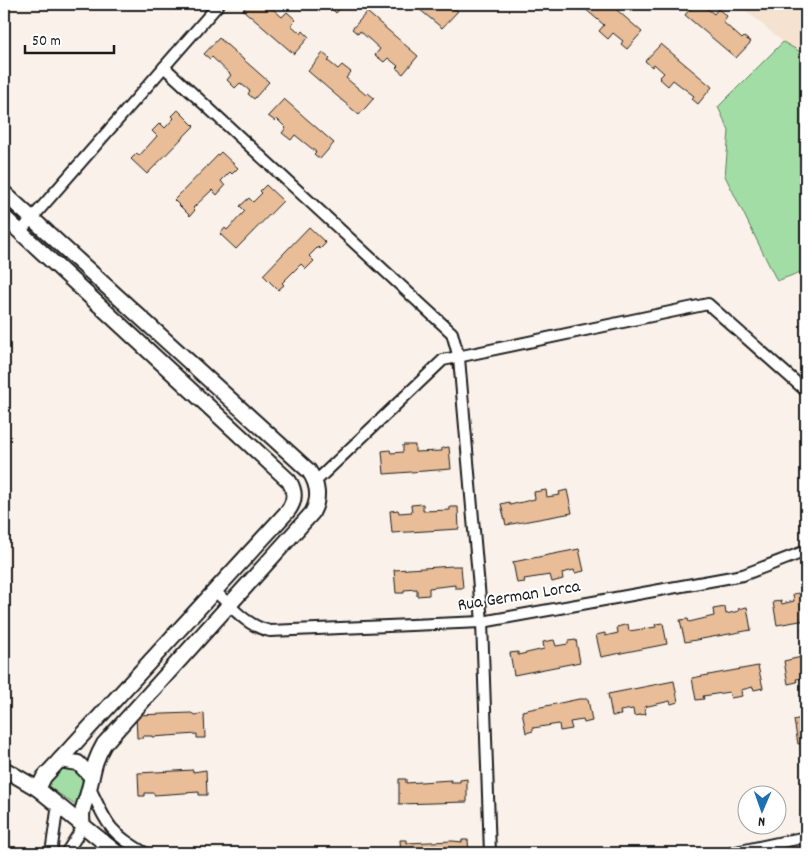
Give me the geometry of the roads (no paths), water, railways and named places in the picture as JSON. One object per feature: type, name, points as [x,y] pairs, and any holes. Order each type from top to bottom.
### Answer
[{"type":"street","points":[[20,232],[219,4]]},
{"type":"street","points":[[164,67],[452,332],[459,358],[482,622],[490,853]]},
{"type":"street","points":[[4,193],[309,470],[315,482],[317,501],[312,513],[111,734],[98,755],[81,811],[83,827],[66,853]]},
{"type":"street","points":[[4,217],[292,485],[294,494],[291,507],[60,760],[44,778],[38,789]]},
{"type":"street","points":[[97,302],[109,288]]},
{"type":"street","points":[[315,482],[443,360],[708,304],[806,391]]},
{"type":"street","name":"Rua German Lorca","points":[[215,591],[250,624],[276,631],[482,622],[743,574],[806,551]]},
{"type":"street","points":[[60,760],[78,763],[90,782],[104,819],[114,833],[145,853]]},
{"type":"street","points":[[4,769],[38,789],[117,853]]},
{"type":"street","points":[[51,853],[58,804]]},
{"type":"street","points":[[731,853],[806,837]]}]
